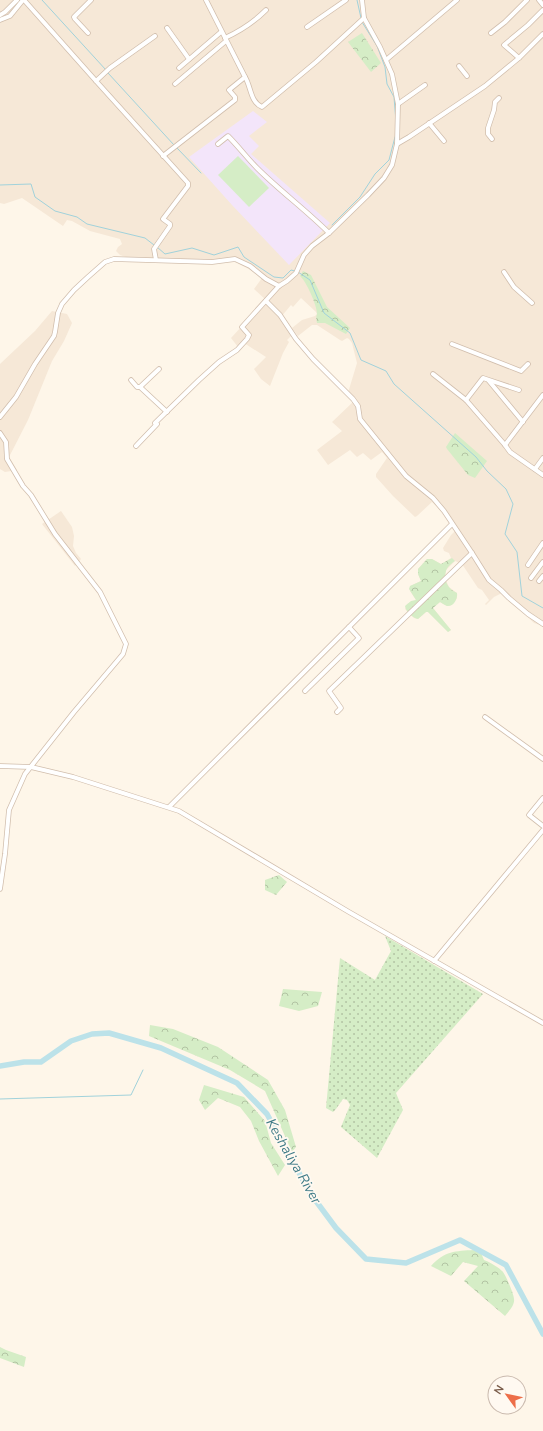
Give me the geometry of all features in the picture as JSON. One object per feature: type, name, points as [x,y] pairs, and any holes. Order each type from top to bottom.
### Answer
[{"type":"street","points":[[0,15],[6,12],[17,0]]},
{"type":"street","points":[[0,20],[10,16],[23,0],[189,185],[163,219],[170,224],[170,226],[154,249],[156,260]]},
{"type":"street","points":[[88,33],[74,17],[91,0]]},
{"type":"street","points":[[206,0],[225,40],[249,83],[250,93],[259,106],[262,107],[316,62],[364,18]]},
{"type":"street","points":[[307,27],[346,0]]},
{"type":"street","points":[[136,446],[157,424],[155,423],[199,380],[219,362],[237,350],[249,335],[242,327],[279,286],[287,281],[297,271],[304,255],[312,246],[329,233],[368,195],[384,178],[392,165],[397,144],[398,104],[392,74],[364,18],[362,0]]},
{"type":"street","points":[[386,60],[457,0]]},
{"type":"street","points":[[491,33],[505,22],[527,0]]},
{"type":"street","points":[[539,0],[543,4]]},
{"type":"street","points":[[175,84],[225,40],[253,22],[266,10]]},
{"type":"street","points":[[519,58],[504,45],[543,10]]},
{"type":"street","points":[[167,28],[189,59]]},
{"type":"street","points":[[179,68],[221,32]]},
{"type":"street","points":[[397,144],[485,86],[519,58],[543,34]]},
{"type":"street","points":[[96,82],[110,68],[155,36]]},
{"type":"street","points":[[459,66],[467,76]]},
{"type":"street","points":[[163,156],[235,100],[235,96],[229,90],[245,77]]},
{"type":"street","points":[[398,104],[425,84]]},
{"type":"street","points":[[492,139],[488,134],[488,128],[494,110],[494,102],[499,98]]},
{"type":"street","points":[[429,124],[444,141]]},
{"type":"street","points":[[218,144],[228,136],[238,145],[257,168],[329,233]]},
{"type":"street","points":[[0,417],[16,397],[35,364],[54,336],[58,313],[62,304],[74,290],[105,262],[114,259],[212,262],[230,259],[239,260],[250,266],[266,279],[279,286]]},
{"type":"street","points":[[504,272],[514,287],[532,303]]},
{"type":"street","points":[[266,301],[280,315],[296,339],[313,359],[353,398],[358,406],[360,419],[398,467],[406,476],[433,498],[489,580],[528,614],[543,624]]},
{"type":"street","points":[[452,344],[522,371],[528,364]]},
{"type":"street","points":[[140,386],[159,370]]},
{"type":"street","points":[[433,374],[466,400],[505,444],[510,452],[543,474]]},
{"type":"street","points":[[466,400],[483,378],[519,390]]},
{"type":"street","points":[[131,380],[137,387],[140,386],[167,412]]},
{"type":"street","points":[[488,380],[523,422]]},
{"type":"street","points":[[505,444],[543,395]]},
{"type":"street","points":[[0,433],[6,442],[7,459],[23,486],[31,495],[63,544],[100,592],[126,644],[118,660],[74,712],[25,774],[9,810],[0,890]]},
{"type":"street","points":[[535,469],[543,458]]},
{"type":"street","points":[[169,807],[452,524]]},
{"type":"street","points":[[528,565],[543,543]]},
{"type":"street","points":[[337,712],[341,708],[329,691],[472,553]]},
{"type":"street","points":[[531,578],[543,562]]},
{"type":"street","points":[[540,581],[543,576]]},
{"type":"street","points":[[305,691],[360,638],[349,627]]},
{"type":"street","points":[[485,717],[543,759]]},
{"type":"street","points":[[0,766],[31,767],[73,777],[184,813],[434,961],[543,1023]]},
{"type":"street","points":[[543,798],[529,815],[543,826]]},
{"type":"street","points":[[434,961],[543,830]]},
{"type":"shaded area","points":[[0,0],[543,0],[543,626],[534,623],[502,593],[494,597],[486,605],[485,604],[489,600],[482,590],[478,588],[462,564],[455,561],[446,570],[445,578],[449,587],[457,593],[457,598],[450,605],[447,606],[440,602],[433,608],[451,630],[448,632],[428,612],[418,619],[414,618],[405,609],[407,604],[416,600],[410,591],[410,586],[421,581],[418,574],[418,569],[427,559],[432,559],[441,564],[451,558],[449,553],[444,551],[443,548],[456,530],[432,502],[415,517],[393,496],[376,477],[376,474],[387,458],[382,452],[371,460],[363,453],[357,457],[350,450],[328,465],[317,450],[342,431],[332,422],[353,402],[347,396],[357,363],[352,343],[347,338],[342,341],[317,325],[312,325],[298,336],[292,328],[302,320],[317,314],[301,298],[293,307],[291,305],[281,317],[293,334],[287,340],[289,342],[270,386],[261,379],[254,369],[266,357],[244,343],[238,347],[231,338],[266,300],[254,289],[262,278],[258,274],[239,264],[232,258],[216,261],[134,260],[120,255],[116,251],[122,244],[120,239],[90,231],[72,221],[67,220],[63,226],[22,198],[4,204],[0,203]]},
{"type":"shaded area","points":[[253,111],[267,122],[249,136],[259,146],[251,154],[330,223],[289,265],[189,157]]},
{"type":"shaded area","points":[[52,311],[67,314],[72,323],[64,341],[52,361],[28,420],[9,457],[17,470],[5,472],[0,469],[0,364],[35,331]]},
{"type":"shaded area","points":[[61,511],[72,527],[74,536],[73,546],[81,559],[75,566],[42,524]]},
{"type":"green space","points":[[362,33],[381,63],[371,72],[348,42]]},
{"type":"green space","points":[[238,156],[269,188],[249,207],[218,175]]},
{"type":"green space","points":[[303,271],[311,275],[327,307],[350,328],[346,334],[325,323],[317,323],[317,310],[308,288],[300,276]]},
{"type":"green space","points":[[455,433],[487,461],[475,478],[468,475],[446,447]]},
{"type":"green space","points":[[452,558],[455,561],[447,568],[445,578],[449,587],[457,593],[456,600],[452,605],[446,606],[440,602],[433,608],[451,630],[448,632],[428,612],[418,619],[410,614],[405,606],[411,601],[416,600],[409,589],[410,586],[421,581],[418,574],[418,569],[427,559],[432,559],[441,564]]},
{"type":"green space","points":[[279,875],[287,882],[276,895],[265,890],[265,880]]},
{"type":"green space","points":[[385,936],[483,994],[396,1093],[403,1110],[377,1158],[341,1127],[350,1105],[347,1100],[343,1099],[333,1112],[326,1108],[340,958],[375,980],[391,951]]},
{"type":"green space","points":[[283,989],[322,992],[318,1006],[299,1011],[279,1006]]},
{"type":"green space","points":[[150,1025],[173,1029],[218,1047],[268,1080],[285,1110],[296,1147],[292,1152],[265,1091],[230,1070],[149,1036]]},
{"type":"green space","points":[[204,1085],[244,1097],[265,1121],[271,1143],[285,1165],[278,1176],[259,1141],[251,1121],[240,1107],[218,1098],[205,1110],[199,1100]]},
{"type":"green space","points":[[474,1250],[481,1253],[484,1260],[501,1270],[508,1281],[513,1293],[514,1303],[505,1316],[464,1281],[478,1266],[463,1262],[451,1276],[431,1266],[441,1257],[451,1253]]},
{"type":"green space","points":[[0,1347],[26,1357],[24,1367],[0,1358]]},
{"type":"waterway","points":[[42,0],[106,70]]},
{"type":"waterway","points":[[357,0],[361,18]]},
{"type":"waterway","points":[[362,22],[377,46],[385,67],[387,84],[394,97],[396,122]]},
{"type":"waterway","points":[[108,73],[174,145]]},
{"type":"waterway","points":[[332,225],[360,197],[375,174],[389,160],[395,137]]},
{"type":"waterway","points":[[177,148],[201,173]]},
{"type":"waterway","points":[[0,185],[31,184],[35,197],[55,211],[77,217],[87,224],[145,238],[154,245]]},
{"type":"waterway","points":[[157,247],[165,254],[192,248],[214,255],[238,247],[244,257],[274,277],[283,278],[291,270],[295,271]]},
{"type":"waterway","points":[[298,272],[310,280],[324,313],[350,333],[361,360],[386,371],[394,384],[476,457],[487,471],[506,489],[513,504],[505,534],[517,552],[522,596],[543,608]]},
{"type":"waterway","name":"Keshaliya River","points":[[0,1066],[24,1062],[41,1062],[71,1041],[92,1034],[109,1033],[161,1048],[237,1083],[267,1114],[310,1193],[336,1228],[366,1259],[406,1263],[460,1240],[506,1265],[543,1334]]},
{"type":"waterway","points":[[0,1099],[131,1095],[143,1070]]}]
